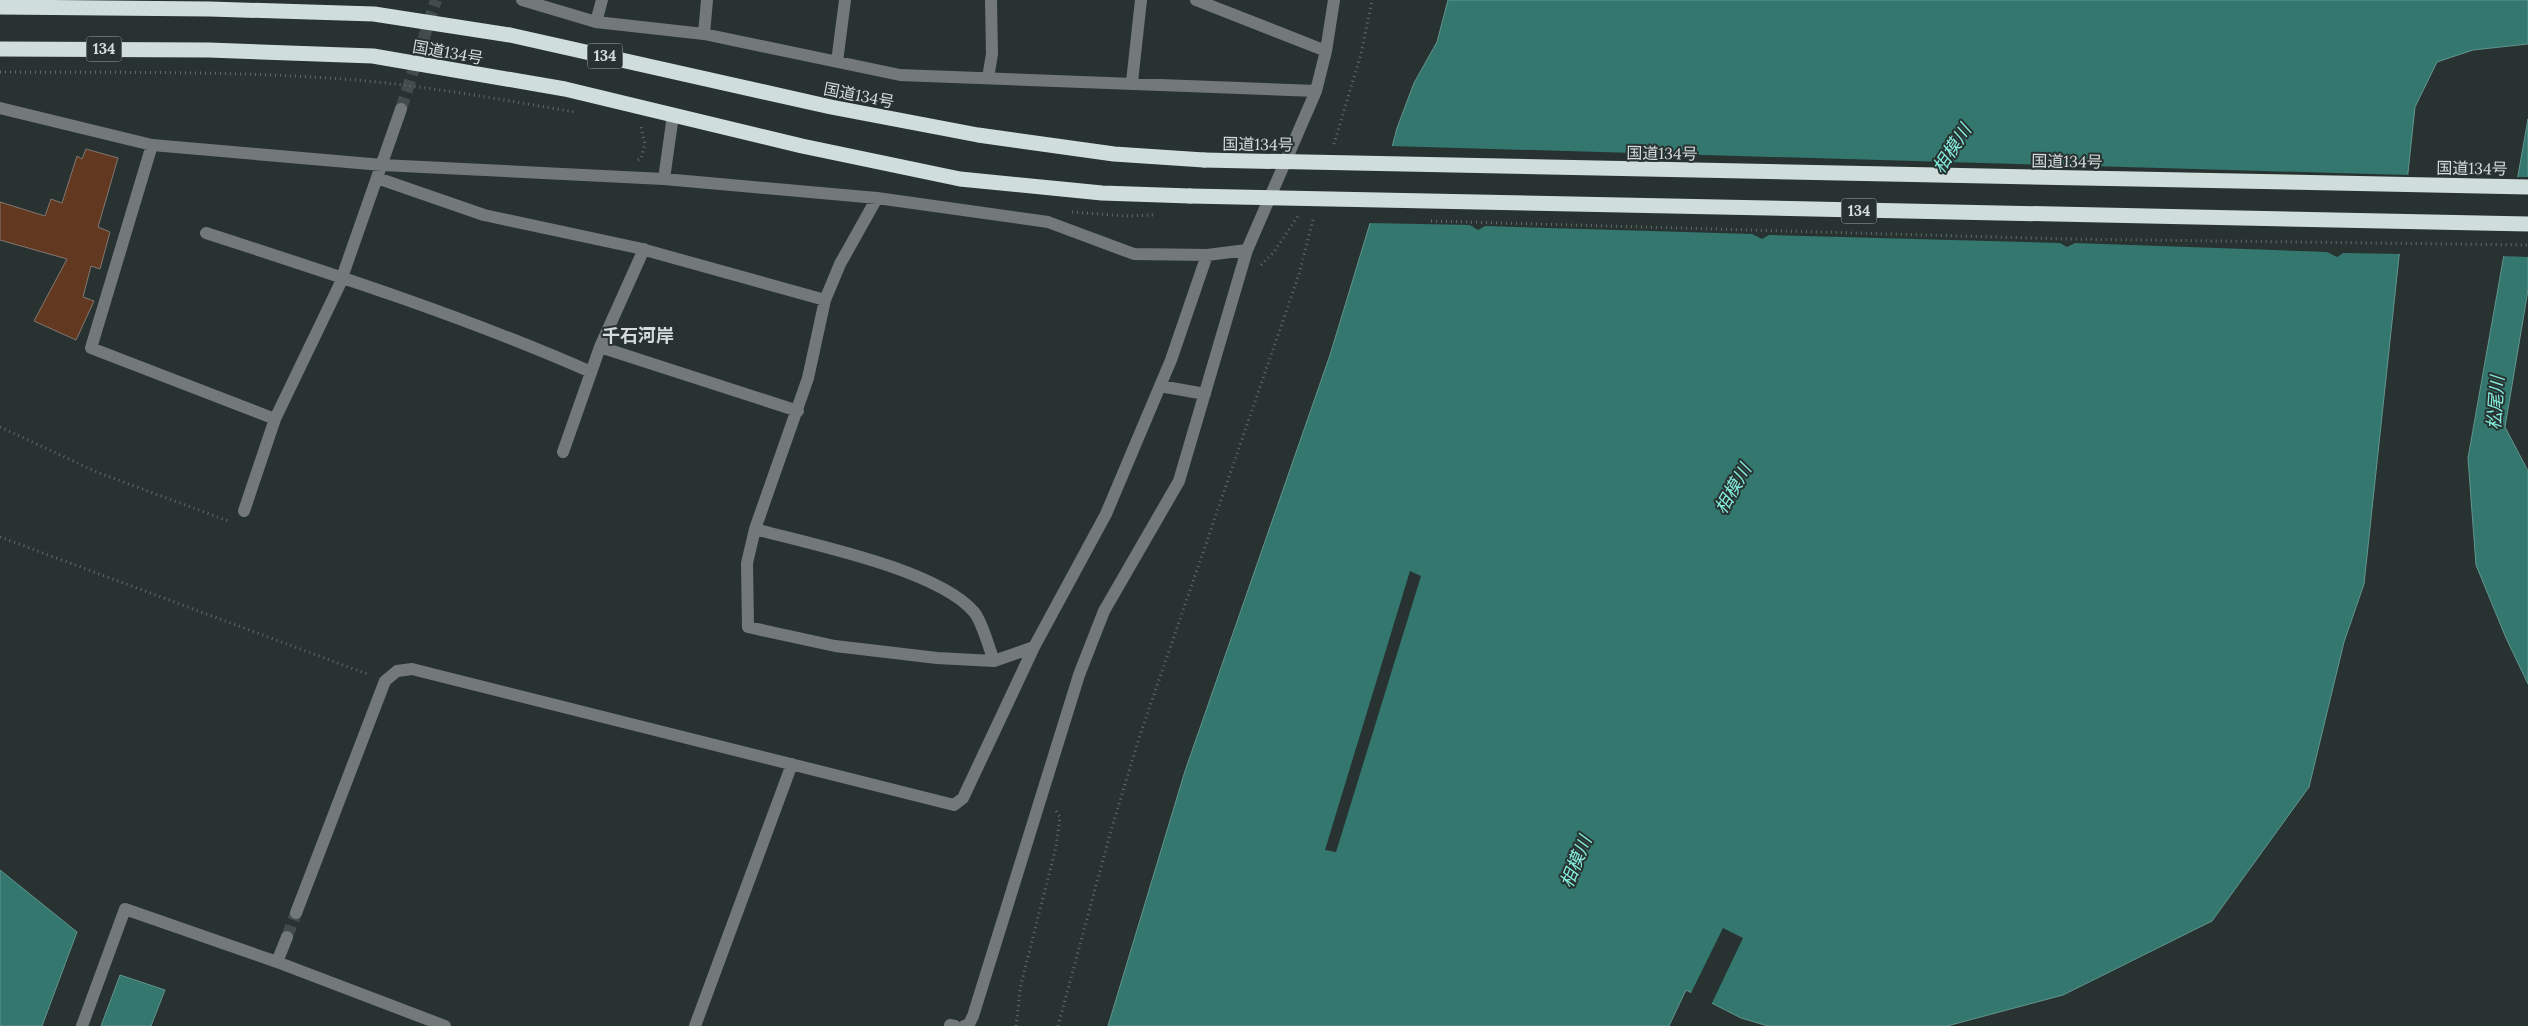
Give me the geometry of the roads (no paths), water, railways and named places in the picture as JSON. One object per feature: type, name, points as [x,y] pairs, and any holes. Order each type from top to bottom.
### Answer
[{"type":"highway","name":"国道134号","points":[[0,8],[210,9],[374,14],[510,35],[831,107],[978,135],[1114,154],[1204,160],[2528,187]]},
{"type":"highway","name":"国道134号","points":[[0,48],[209,50],[373,56],[565,89],[960,179],[1102,193],[2528,224]]},
{"type":"street","points":[[522,0],[596,22],[704,34],[900,74],[1316,91]]},
{"type":"street","points":[[596,22],[602,0]]},
{"type":"street","points":[[704,34],[707,0]]},
{"type":"street","points":[[837,62],[845,0]]},
{"type":"street","points":[[988,78],[992,54],[992,0]]},
{"type":"street","points":[[1132,82],[1141,0]]},
{"type":"street","points":[[1196,0],[1326,51]]},
{"type":"street","points":[[964,1026],[969,1024],[974,1016],[1078,675],[1104,611],[1179,481],[1247,250],[1316,91],[1326,51],[1334,0]]},
{"type":"street","points":[[0,108],[152,145],[382,165],[664,179],[877,198],[1048,222],[1134,254],[1207,255],[1247,250]]},
{"type":"street","points":[[244,511],[275,419],[342,277],[401,109]]},
{"type":"street","points":[[664,179],[673,115]]},
{"type":"street","points":[[152,145],[92,348],[275,419]]},
{"type":"street","points":[[377,178],[484,215],[644,249],[825,300]]},
{"type":"street","points":[[877,198],[840,264],[825,300],[808,378],[798,411],[755,529],[747,563],[748,627],[836,646],[937,658],[994,661],[1034,647]]},
{"type":"street","points":[[206,233],[342,277],[524,342],[591,372]]},
{"type":"street","points":[[563,452],[600,347],[644,249]]},
{"type":"street","points":[[296,913],[384,681],[397,671],[412,669],[954,805],[963,798],[1034,647],[1106,514],[1160,386],[1207,255]]},
{"type":"street","points":[[600,347],[798,411]]},
{"type":"street","points":[[1160,386],[1205,394]]},
{"type":"street","points":[[755,529],[874,560],[942,587],[975,612],[994,661]]},
{"type":"street","points":[[695,1026],[792,764]]},
{"type":"street","points":[[82,1026],[125,909],[277,962],[445,1026]]},
{"type":"street","points":[[277,962],[287,937]]},
{"type":"water","name":"相模川","points":[[1448,0],[2528,0],[2528,44],[2473,50],[2437,62],[2415,107],[2364,584],[2344,642],[2309,787],[2212,921],[2063,995],[1947,1026],[1768,1026],[1741,1018],[1686,990],[1669,1026],[1108,1026],[1185,771],[1330,355],[1385,174],[1397,128],[1414,83],[1437,42]]},
{"type":"water","name":"松尾川","points":[[2528,119],[2528,290],[2505,427],[2528,471],[2528,684],[2506,638],[2476,565],[2468,458]]},
{"type":"water","points":[[0,870],[77,932],[42,1026],[0,1026]]},
{"type":"water","points":[[120,975],[165,990],[151,1026],[101,1026]]},
{"type":"tunnel","points":[[401,109],[436,0]]},
{"type":"tunnel","points":[[287,937],[296,913]]},
{"type":"district","name":"千石河岸","points":[[638,336]]}]
